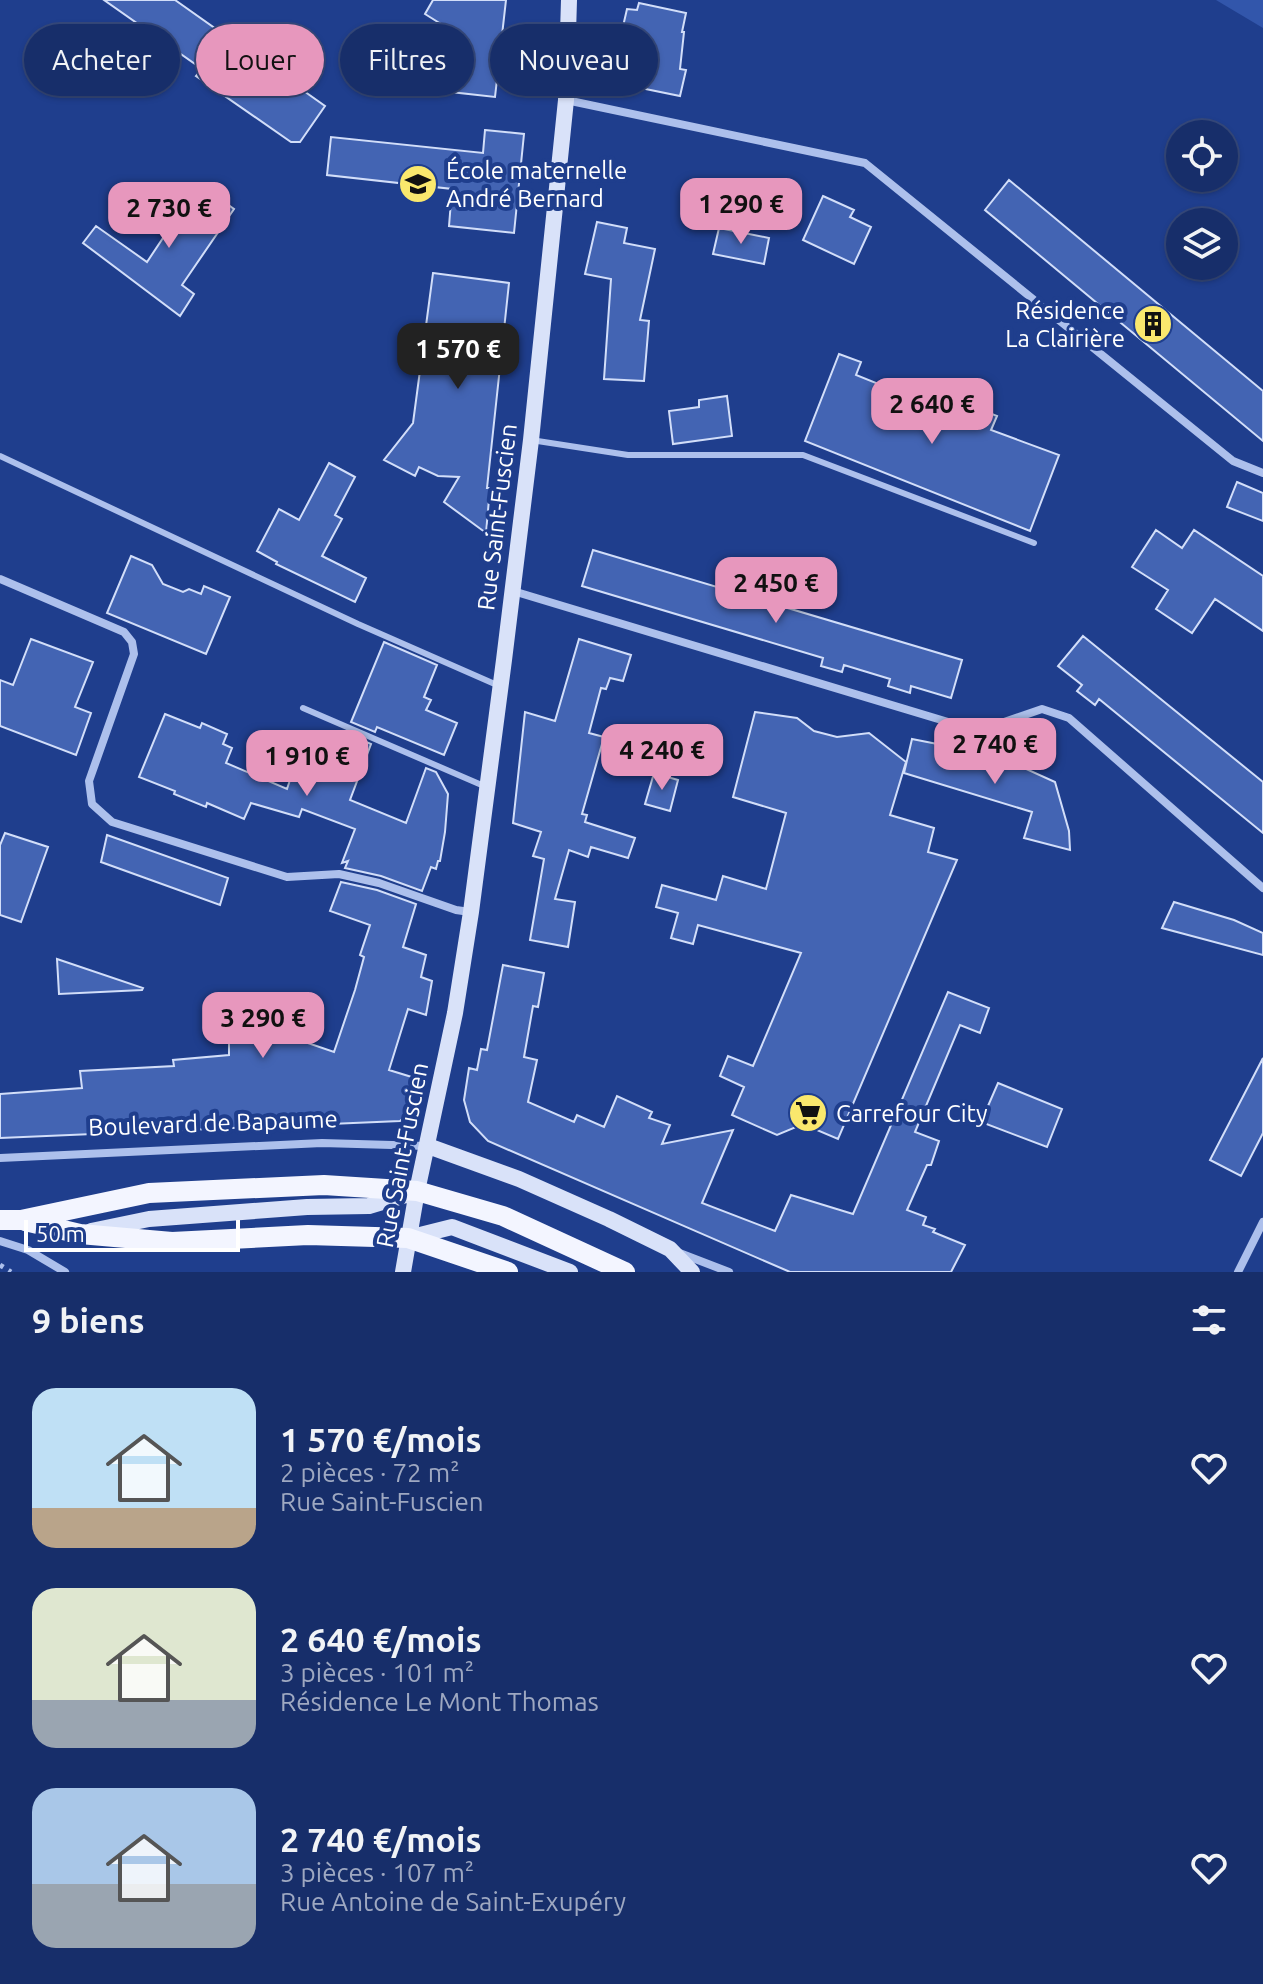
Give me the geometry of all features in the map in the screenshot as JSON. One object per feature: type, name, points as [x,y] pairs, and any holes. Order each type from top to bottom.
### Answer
[{"type":"main road","name":"Rue Saint-Fuscien","points":[[403,1272],[455,1013],[513,591],[566,100],[569,0]]},
{"type":"main road","points":[[428,1146],[537,1186],[670,1249],[692,1272]]},
{"type":"main road","points":[[0,1220],[21,1220],[149,1193],[324,1185],[417,1191],[503,1216],[625,1272]]},
{"type":"main road","points":[[80,1234],[149,1219],[307,1207],[369,1206],[417,1191]]},
{"type":"main road","points":[[21,1220],[80,1234],[172,1242],[308,1235],[408,1238],[452,1227],[570,1272]]},
{"type":"main road","points":[[408,1238],[508,1272]]},
{"type":"street","points":[[566,100],[865,163],[1233,461],[1263,473]]},
{"type":"street","points":[[0,579],[124,632],[132,642],[134,654],[89,781],[92,804],[112,822],[287,877],[339,874],[379,883],[456,910],[471,912]]},
{"type":"street","points":[[513,591],[978,731],[1042,709],[1069,718],[1263,888]]},
{"type":"street","name":"Boulevard de Bapaume","points":[[0,1158],[322,1143],[428,1146]]},
{"type":"street","points":[[1238,1272],[1263,1222]]},
{"type":"street","points":[[0,1241],[28,1250],[65,1272]]},
{"type":"street","points":[[670,1249],[729,1272]]},
{"type":"lane","points":[[531,440],[628,455],[803,455],[1034,543]]},
{"type":"lane","points":[[0,456],[358,624],[500,686]]},
{"type":"lane","points":[[303,708],[487,787]]},
{"type":"path","points":[[0,1265],[11,1272]]},
{"type":"shaded area","points":[[1216,0],[1263,0],[1263,28]]},
{"type":"building","points":[[104,0],[175,0],[209,24],[196,24],[196,65],[180,54],[180,24],[138,24]]},
{"type":"building","points":[[433,0],[506,0],[503,24],[490,24],[490,96],[495,97],[474,95],[474,24],[441,24],[425,14]]},
{"type":"building","points":[[639,3],[686,13],[680,69],[686,70],[680,96],[658,92],[658,24],[624,24],[627,9],[637,10]]},
{"type":"building","points":[[225,96],[311,96],[325,106],[300,142],[291,142]]},
{"type":"building","points":[[485,130],[524,134],[514,233],[449,226],[452,189],[327,175],[331,137],[483,153]]},
{"type":"building","name":"Résidence La Clairière","points":[[1009,180],[1263,391],[1263,441],[985,210]]},
{"type":"building","points":[[199,184],[234,209],[182,285],[194,294],[180,316],[83,243],[96,226],[147,262]]},
{"type":"building","points":[[823,196],[854,210],[850,217],[871,227],[854,264],[803,240]]},
{"type":"building","points":[[597,222],[627,228],[624,243],[655,249],[640,320],[649,321],[644,381],[604,379],[611,279],[585,274]]},
{"type":"building","points":[[719,228],[769,238],[764,264],[713,254]]},
{"type":"building","points":[[433,273],[509,283],[487,488],[490,488],[486,533],[444,502],[459,477],[438,476],[419,467],[415,476],[384,460],[413,423]]},
{"type":"building","points":[[839,354],[861,362],[856,375],[950,413],[955,399],[997,416],[991,430],[1059,455],[1030,531],[805,441]]},
{"type":"building","points":[[727,396],[732,436],[673,444],[669,411],[699,407],[699,400]]},
{"type":"building","points":[[329,463],[355,477],[335,515],[342,519],[322,556],[366,578],[355,602],[276,564],[257,551],[279,509],[299,520]]},
{"type":"building","points":[[1237,482],[1263,493],[1263,521],[1227,507]]},
{"type":"building","points":[[1156,530],[1182,548],[1194,530],[1263,576],[1263,631],[1215,599],[1192,633],[1156,609],[1168,590],[1132,567]]},
{"type":"building","points":[[593,550],[962,660],[951,698],[911,686],[910,693],[888,686],[890,679],[844,665],[842,672],[821,666],[823,658],[582,586]]},
{"type":"building","points":[[131,556],[152,565],[163,584],[183,592],[189,589],[201,594],[204,586],[230,597],[206,654],[107,613]]},
{"type":"building","points":[[1083,636],[1263,782],[1263,833],[1099,699],[1095,705],[1077,691],[1082,685],[1058,666]]},
{"type":"building","points":[[31,639],[93,662],[75,707],[91,713],[76,755],[0,726],[0,680],[13,685]]},
{"type":"building","points":[[579,639],[631,655],[623,681],[610,678],[606,689],[601,688],[589,733],[604,737],[582,814],[587,815],[585,822],[635,838],[628,858],[591,847],[588,857],[569,850],[555,899],[575,902],[568,947],[530,940],[544,859],[533,856],[541,832],[513,823],[525,712],[555,721]]},
{"type":"building","points":[[384,642],[437,665],[424,697],[431,700],[426,710],[457,723],[444,755],[377,727],[375,732],[351,722]]},
{"type":"building","points":[[755,712],[797,718],[814,731],[837,737],[869,733],[906,762],[890,815],[934,828],[928,852],[957,860],[838,1139],[803,1124],[777,1135],[732,1115],[744,1087],[720,1076],[728,1056],[753,1066],[801,953],[698,925],[693,944],[671,938],[678,913],[656,907],[662,885],[716,900],[723,876],[766,889],[786,813],[733,797]]},
{"type":"building","points":[[165,714],[200,728],[202,723],[227,734],[223,744],[232,748],[226,763],[287,789],[292,774],[311,780],[322,746],[339,752],[346,733],[371,744],[350,800],[406,823],[426,768],[436,772],[448,794],[445,832],[436,869],[431,867],[422,891],[381,876],[345,868],[348,861],[342,863],[355,829],[302,809],[299,817],[251,803],[244,819],[207,803],[206,807],[139,777]]},
{"type":"building","points":[[912,739],[978,752],[976,760],[1013,763],[1055,782],[1069,831],[1070,850],[1024,838],[1032,812],[904,773]]},
{"type":"building","points":[[654,773],[678,780],[670,811],[645,804]]},
{"type":"building","points":[[5,833],[48,847],[21,922],[0,915],[0,845]]},
{"type":"building","points":[[107,835],[228,878],[220,905],[101,862]]},
{"type":"building","points":[[341,882],[377,890],[416,904],[403,947],[426,955],[421,977],[432,981],[426,1015],[408,1009],[389,1070],[415,1078],[408,1114],[400,1121],[0,1138],[0,1094],[82,1088],[80,1071],[174,1066],[173,1060],[229,1055],[229,1016],[334,1052],[355,990],[364,957],[360,955],[370,925],[330,911]]},
{"type":"building","points":[[1174,902],[1234,920],[1263,933],[1263,955],[1162,928]]},
{"type":"building","points":[[57,959],[143,988],[59,994]]},
{"type":"building","points":[[503,965],[544,973],[538,1007],[533,1006],[524,1057],[537,1060],[528,1102],[574,1122],[577,1115],[604,1127],[617,1096],[652,1112],[649,1118],[670,1125],[662,1144],[733,1130],[702,1203],[775,1231],[791,1195],[853,1214],[948,992],[989,1008],[980,1033],[960,1025],[915,1132],[939,1141],[931,1165],[927,1165],[907,1210],[926,1217],[923,1225],[935,1229],[933,1232],[965,1245],[951,1272],[790,1272],[488,1141],[470,1122],[464,1100],[469,1068],[477,1070],[481,1049],[487,1050]]},
{"type":"building","points":[[1263,1058],[1263,1133],[1241,1176],[1210,1160]]},
{"type":"building","points":[[998,1083],[1062,1109],[1047,1147],[981,1122]]},
{"type":"place","name":"École maternelle André Bernard","points":[[418,184]]},
{"type":"place","name":"Résidence La Clairière","points":[[1153,324]]},
{"type":"place","name":"Carrefour City","points":[[808,1113]]}]
